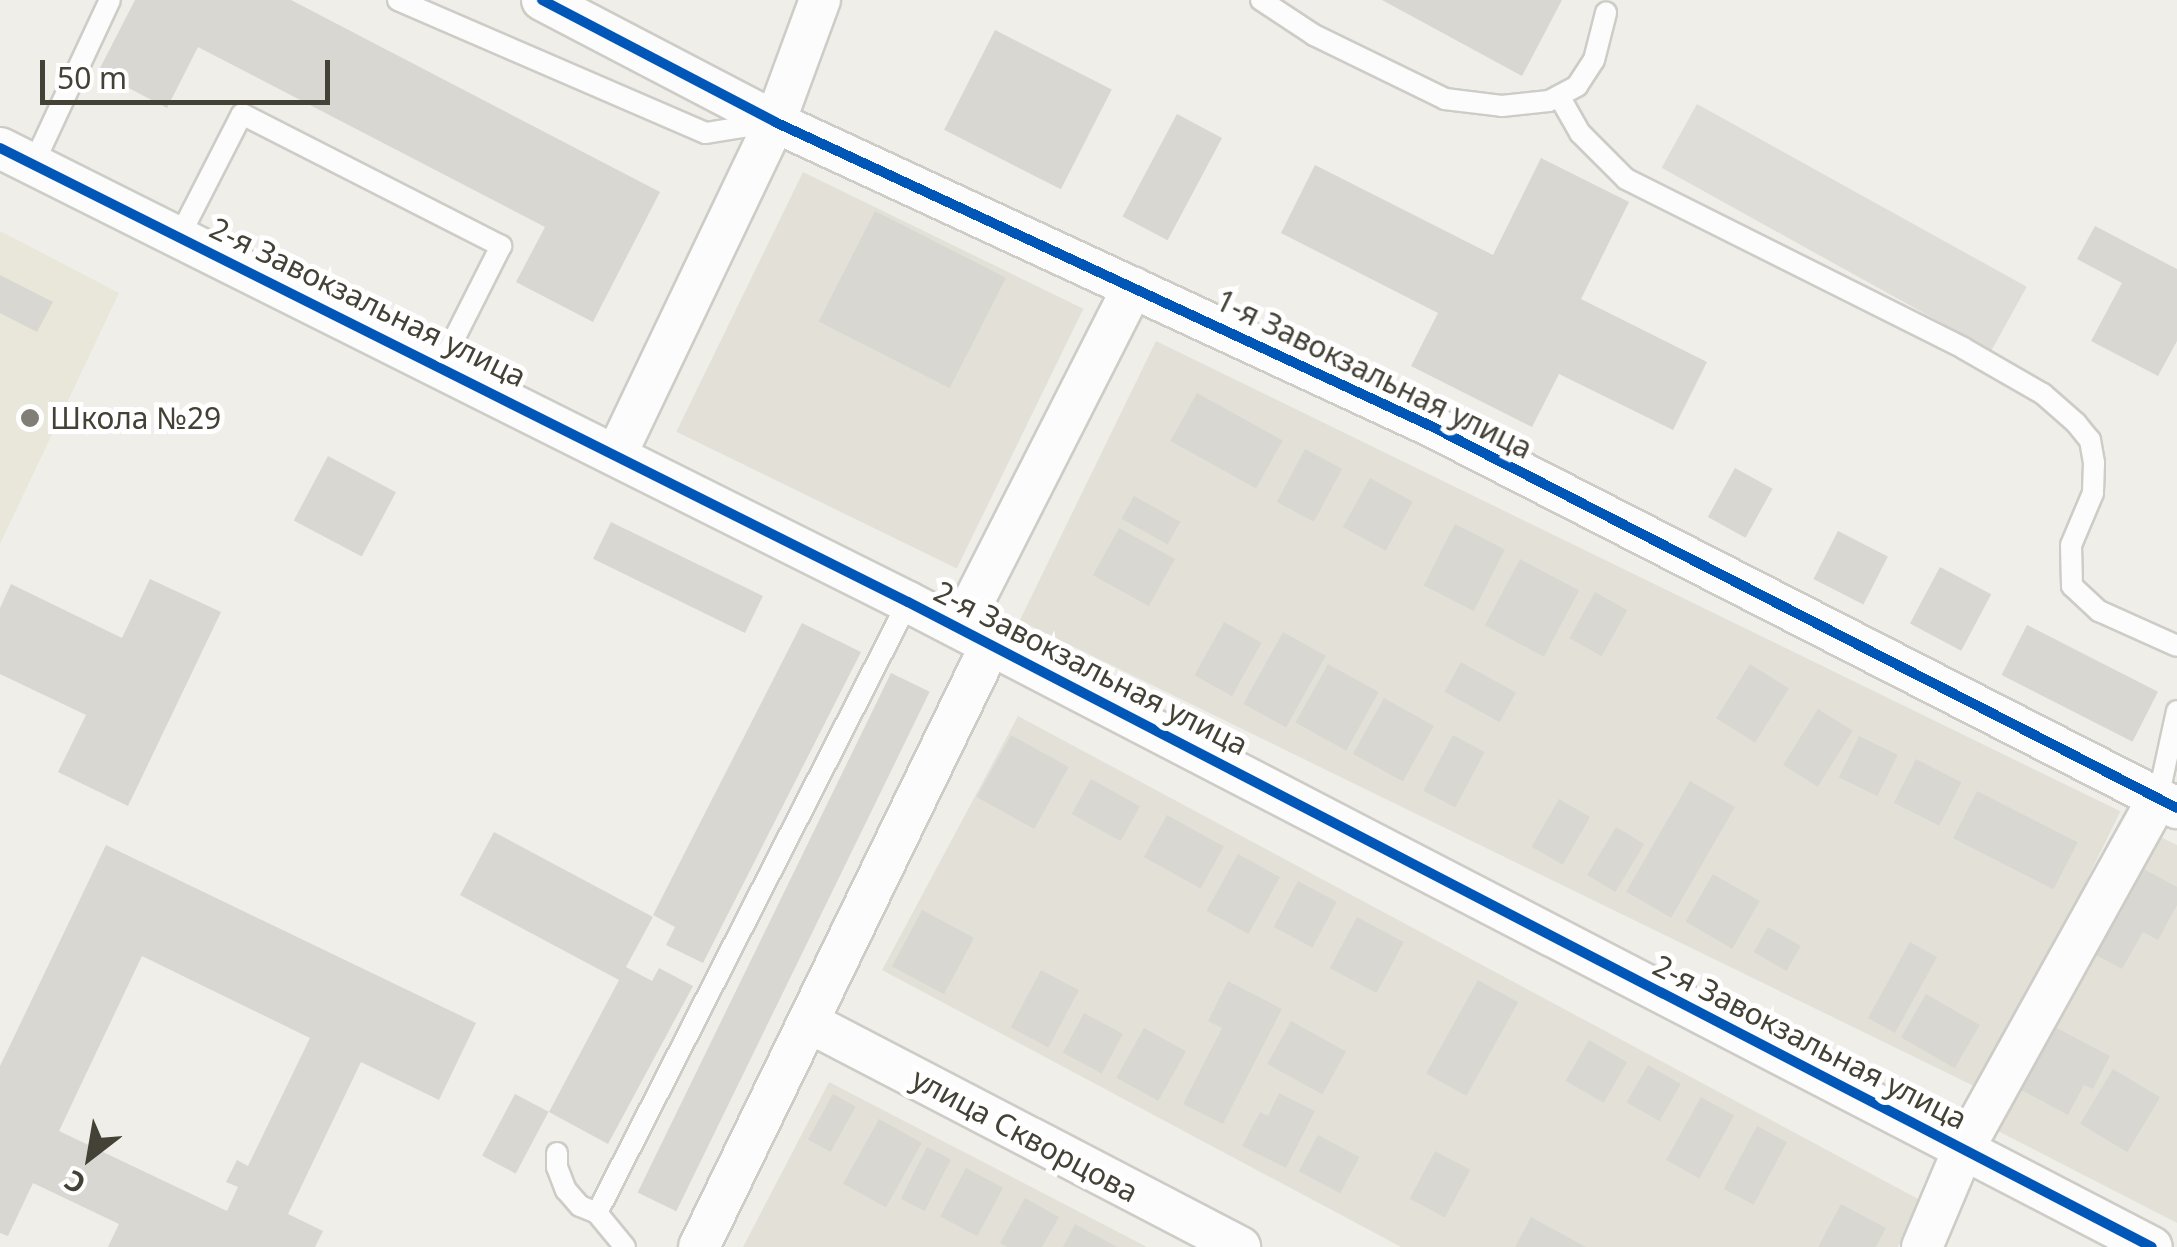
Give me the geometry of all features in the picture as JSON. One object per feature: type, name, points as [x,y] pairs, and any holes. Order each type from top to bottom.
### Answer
[{"type":"street","name":"1-я Завокзальная улица","points":[[542,0],[776,122],[1433,428],[2168,803]]},
{"type":"street","points":[[618,454],[776,122],[820,0]]},
{"type":"street","name":"2-я Завокзальная улица","points":[[17,156],[441,365],[975,636],[2152,1247]]},
{"type":"street","points":[[699,1247],[810,1023],[975,636],[1133,288]]},
{"type":"street","points":[[1922,1247],[1964,1150],[2168,803]]},
{"type":"street","name":"улица Скворцова","points":[[810,1023],[1240,1247]]},
{"type":"lane","points":[[17,156],[110,0]]},
{"type":"lane","points":[[398,0],[706,133],[776,122]]},
{"type":"lane","points":[[1261,0],[1314,35],[1445,98],[1502,106],[1559,96],[1577,86],[1594,60],[1606,13]]},
{"type":"lane","points":[[1559,96],[1580,133],[1626,179],[1964,348],[2042,394],[2076,423],[2090,440],[2094,463],[2092,493],[2071,545],[2072,586],[2099,612],[2177,646]]},
{"type":"lane","points":[[178,237],[242,114],[501,246],[441,365]]},
{"type":"lane","points":[[597,1213],[908,602]]},
{"type":"lane","points":[[2168,803],[2177,711]]},
{"type":"lane","points":[[558,1153],[557,1167],[566,1190],[580,1206],[597,1213],[624,1247]]},
{"type":"shaded area","points":[[1697,104],[2027,287],[1991,351],[1662,168]]},
{"type":"shaded area","points":[[803,172],[1083,309],[957,569],[676,432]]},
{"type":"shaded area","name":"Школа №29","points":[[0,231],[119,293],[0,544]]},
{"type":"shaded area","points":[[1156,341],[2120,811],[1984,1091],[1020,621]]},
{"type":"shaded area","points":[[1018,716],[1922,1201],[1898,1247],[1401,1247],[882,970]]},
{"type":"shaded area","points":[[2153,833],[2177,845],[2177,1223],[1996,1130]]},
{"type":"shaded area","points":[[829,1082],[1147,1247],[743,1247]]},
{"type":"building","points":[[135,0],[291,0],[660,192],[593,322],[516,282],[545,227],[198,47],[167,108],[98,72]]},
{"type":"building","points":[[1382,0],[1562,0],[1522,76]]},
{"type":"building","points":[[995,30],[1112,89],[1061,189],[944,130]]},
{"type":"building","points":[[1177,114],[1222,138],[1168,240],[1123,216]]},
{"type":"building","points":[[1541,158],[1629,202],[1581,299],[1707,362],[1673,430],[1559,374],[1532,427],[1411,366],[1438,313],[1281,233],[1315,165],[1493,255]]},
{"type":"building","points":[[875,211],[1006,278],[950,388],[819,321]]},
{"type":"building","points":[[2095,226],[2177,269],[2177,341],[2158,376],[2091,341],[2122,283],[2077,259]]},
{"type":"building","points":[[0,275],[53,302],[37,332],[0,313]]},
{"type":"building","points":[[1197,393],[1283,441],[1256,489],[1170,441]]},
{"type":"building","points":[[1305,449],[1342,469],[1314,522],[1277,502]]},
{"type":"building","points":[[328,456],[396,492],[362,557],[294,520]]},
{"type":"building","points":[[1735,468],[1773,489],[1745,538],[1708,517]]},
{"type":"building","points":[[1370,478],[1413,502],[1386,551],[1343,527]]},
{"type":"building","points":[[1134,496],[1180,522],[1168,544],[1121,519]]},
{"type":"building","points":[[611,522],[763,596],[745,633],[593,559]]},
{"type":"building","points":[[1455,524],[1505,549],[1474,611],[1424,585]]},
{"type":"building","points":[[1119,528],[1175,559],[1149,606],[1093,575]]},
{"type":"building","points":[[1838,531],[1888,556],[1863,605],[1813,579]]},
{"type":"building","points":[[1520,559],[1579,590],[1544,657],[1485,625]]},
{"type":"building","points":[[1940,567],[1991,594],[1961,651],[1910,624]]},
{"type":"building","points":[[150,579],[221,612],[128,806],[58,772],[86,715],[0,674],[0,608],[11,584],[122,638]]},
{"type":"building","points":[[1595,592],[1627,610],[1602,656],[1569,638]]},
{"type":"building","points":[[1224,622],[1262,643],[1232,696],[1194,675]]},
{"type":"building","points":[[802,623],[861,652],[703,963],[666,945],[675,927],[653,915]]},
{"type":"building","points":[[2027,625],[2158,692],[2133,742],[2002,675]]},
{"type":"building","points":[[1283,632],[1326,656],[1286,727],[1243,704]]},
{"type":"building","points":[[1461,662],[1516,693],[1500,722],[1445,692]]},
{"type":"building","points":[[1328,664],[1379,692],[1346,751],[1296,723]]},
{"type":"building","points":[[1750,664],[1789,688],[1755,743],[1716,718]]},
{"type":"building","points":[[891,673],[930,692],[676,1211],[638,1193]]},
{"type":"building","points":[[1384,698],[1434,726],[1403,782],[1353,754]]},
{"type":"building","points":[[1818,709],[1853,731],[1818,787],[1783,765]]},
{"type":"building","points":[[1011,735],[1069,767],[1034,829],[977,797]]},
{"type":"building","points":[[1453,735],[1485,752],[1455,808],[1423,791]]},
{"type":"building","points":[[1859,736],[1898,755],[1877,796],[1839,777]]},
{"type":"building","points":[[1916,759],[1961,782],[1939,826],[1894,803]]},
{"type":"building","points":[[1091,779],[1140,806],[1121,841],[1072,814]]},
{"type":"building","points":[[1690,781],[1735,807],[1671,918],[1626,892]]},
{"type":"building","points":[[1977,791],[2078,842],[2054,890],[1953,838]]},
{"type":"building","points":[[1559,799],[1590,817],[1563,865],[1532,847]]},
{"type":"building","points":[[1167,815],[1224,847],[1201,888],[1144,857]]},
{"type":"building","points":[[1616,827],[1644,844],[1615,892],[1587,875]]},
{"type":"building","points":[[494,832],[653,917],[626,967],[652,981],[659,968],[693,986],[608,1144],[549,1112],[619,980],[460,895]]},
{"type":"building","points":[[106,845],[476,1023],[439,1100],[361,1062],[288,1214],[323,1231],[315,1247],[108,1247],[119,1224],[33,1183],[8,1236],[0,1233],[0,1066]],"holes":[[[142,956],[310,1038],[248,1166],[237,1160],[226,1182],[238,1187],[227,1211],[59,1131]]]},
{"type":"building","points":[[1238,854],[1280,877],[1248,934],[1206,911]]},
{"type":"building","points":[[2142,868],[2177,887],[2177,905],[2158,940],[2143,932],[2122,969],[2094,954]]},
{"type":"building","points":[[1713,874],[1760,901],[1732,949],[1686,922]]},
{"type":"building","points":[[1298,881],[1337,902],[1312,948],[1274,927]]},
{"type":"building","points":[[922,910],[974,938],[944,994],[892,967]]},
{"type":"building","points":[[1357,917],[1404,942],[1377,993],[1330,968]]},
{"type":"building","points":[[1768,927],[1801,946],[1786,971],[1754,952]]},
{"type":"building","points":[[1910,942],[1937,957],[1895,1033],[1868,1018]]},
{"type":"building","points":[[1041,970],[1079,990],[1048,1048],[1010,1027]]},
{"type":"building","points":[[1478,980],[1518,1002],[1466,1096],[1426,1074]]},
{"type":"building","points":[[1228,981],[1282,1009],[1223,1124],[1183,1104],[1222,1028],[1208,1021]]},
{"type":"building","points":[[1926,994],[1980,1025],[1955,1068],[1901,1037]]},
{"type":"building","points":[[1084,1013],[1123,1034],[1102,1073],[1063,1053]]},
{"type":"building","points":[[1291,1021],[1346,1052],[1322,1094],[1267,1064]]},
{"type":"building","points":[[2055,1027],[2110,1056],[2093,1089],[2084,1085],[2068,1115],[2021,1090]]},
{"type":"building","points":[[1144,1028],[1186,1051],[1158,1101],[1116,1078]]},
{"type":"building","points":[[1589,1040],[1627,1062],[1604,1103],[1566,1081]]},
{"type":"building","points":[[1648,1065],[1681,1084],[1659,1121],[1626,1102]]},
{"type":"building","points":[[2113,1069],[2160,1097],[2127,1152],[2080,1124]]},
{"type":"building","points":[[1279,1093],[1315,1111],[1286,1168],[1242,1146],[1260,1112],[1268,1116]]},
{"type":"building","points":[[515,1094],[549,1112],[516,1174],[482,1156]]},
{"type":"building","points":[[833,1094],[856,1107],[831,1152],[808,1139]]},
{"type":"building","points":[[1701,1097],[1734,1115],[1699,1178],[1666,1160]]},
{"type":"building","points":[[879,1119],[922,1143],[886,1207],[843,1184]]},
{"type":"building","points":[[1757,1126],[1787,1142],[1754,1205],[1724,1189]]},
{"type":"building","points":[[1318,1135],[1359,1157],[1340,1193],[1299,1171]]},
{"type":"building","points":[[927,1147],[951,1159],[925,1211],[901,1199]]},
{"type":"building","points":[[1435,1151],[1470,1170],[1445,1217],[1410,1199]]},
{"type":"building","points":[[966,1168],[1003,1188],[977,1236],[940,1217]]},
{"type":"building","points":[[1025,1198],[1059,1217],[1042,1247],[1007,1247],[1000,1243]]},
{"type":"building","points":[[1841,1204],[1886,1228],[1876,1247],[1818,1247]]},
{"type":"building","points":[[1531,1217],[1586,1247],[1515,1247]]},
{"type":"building","points":[[1075,1224],[1117,1247],[1063,1247]]},
{"type":"cycle path","points":[[542,0],[775,122],[1433,427],[2177,808]]},
{"type":"cycle path","points":[[0,148],[908,602],[2152,1247]]},
{"type":"place","name":"Школа №29","points":[[30,418]]}]
